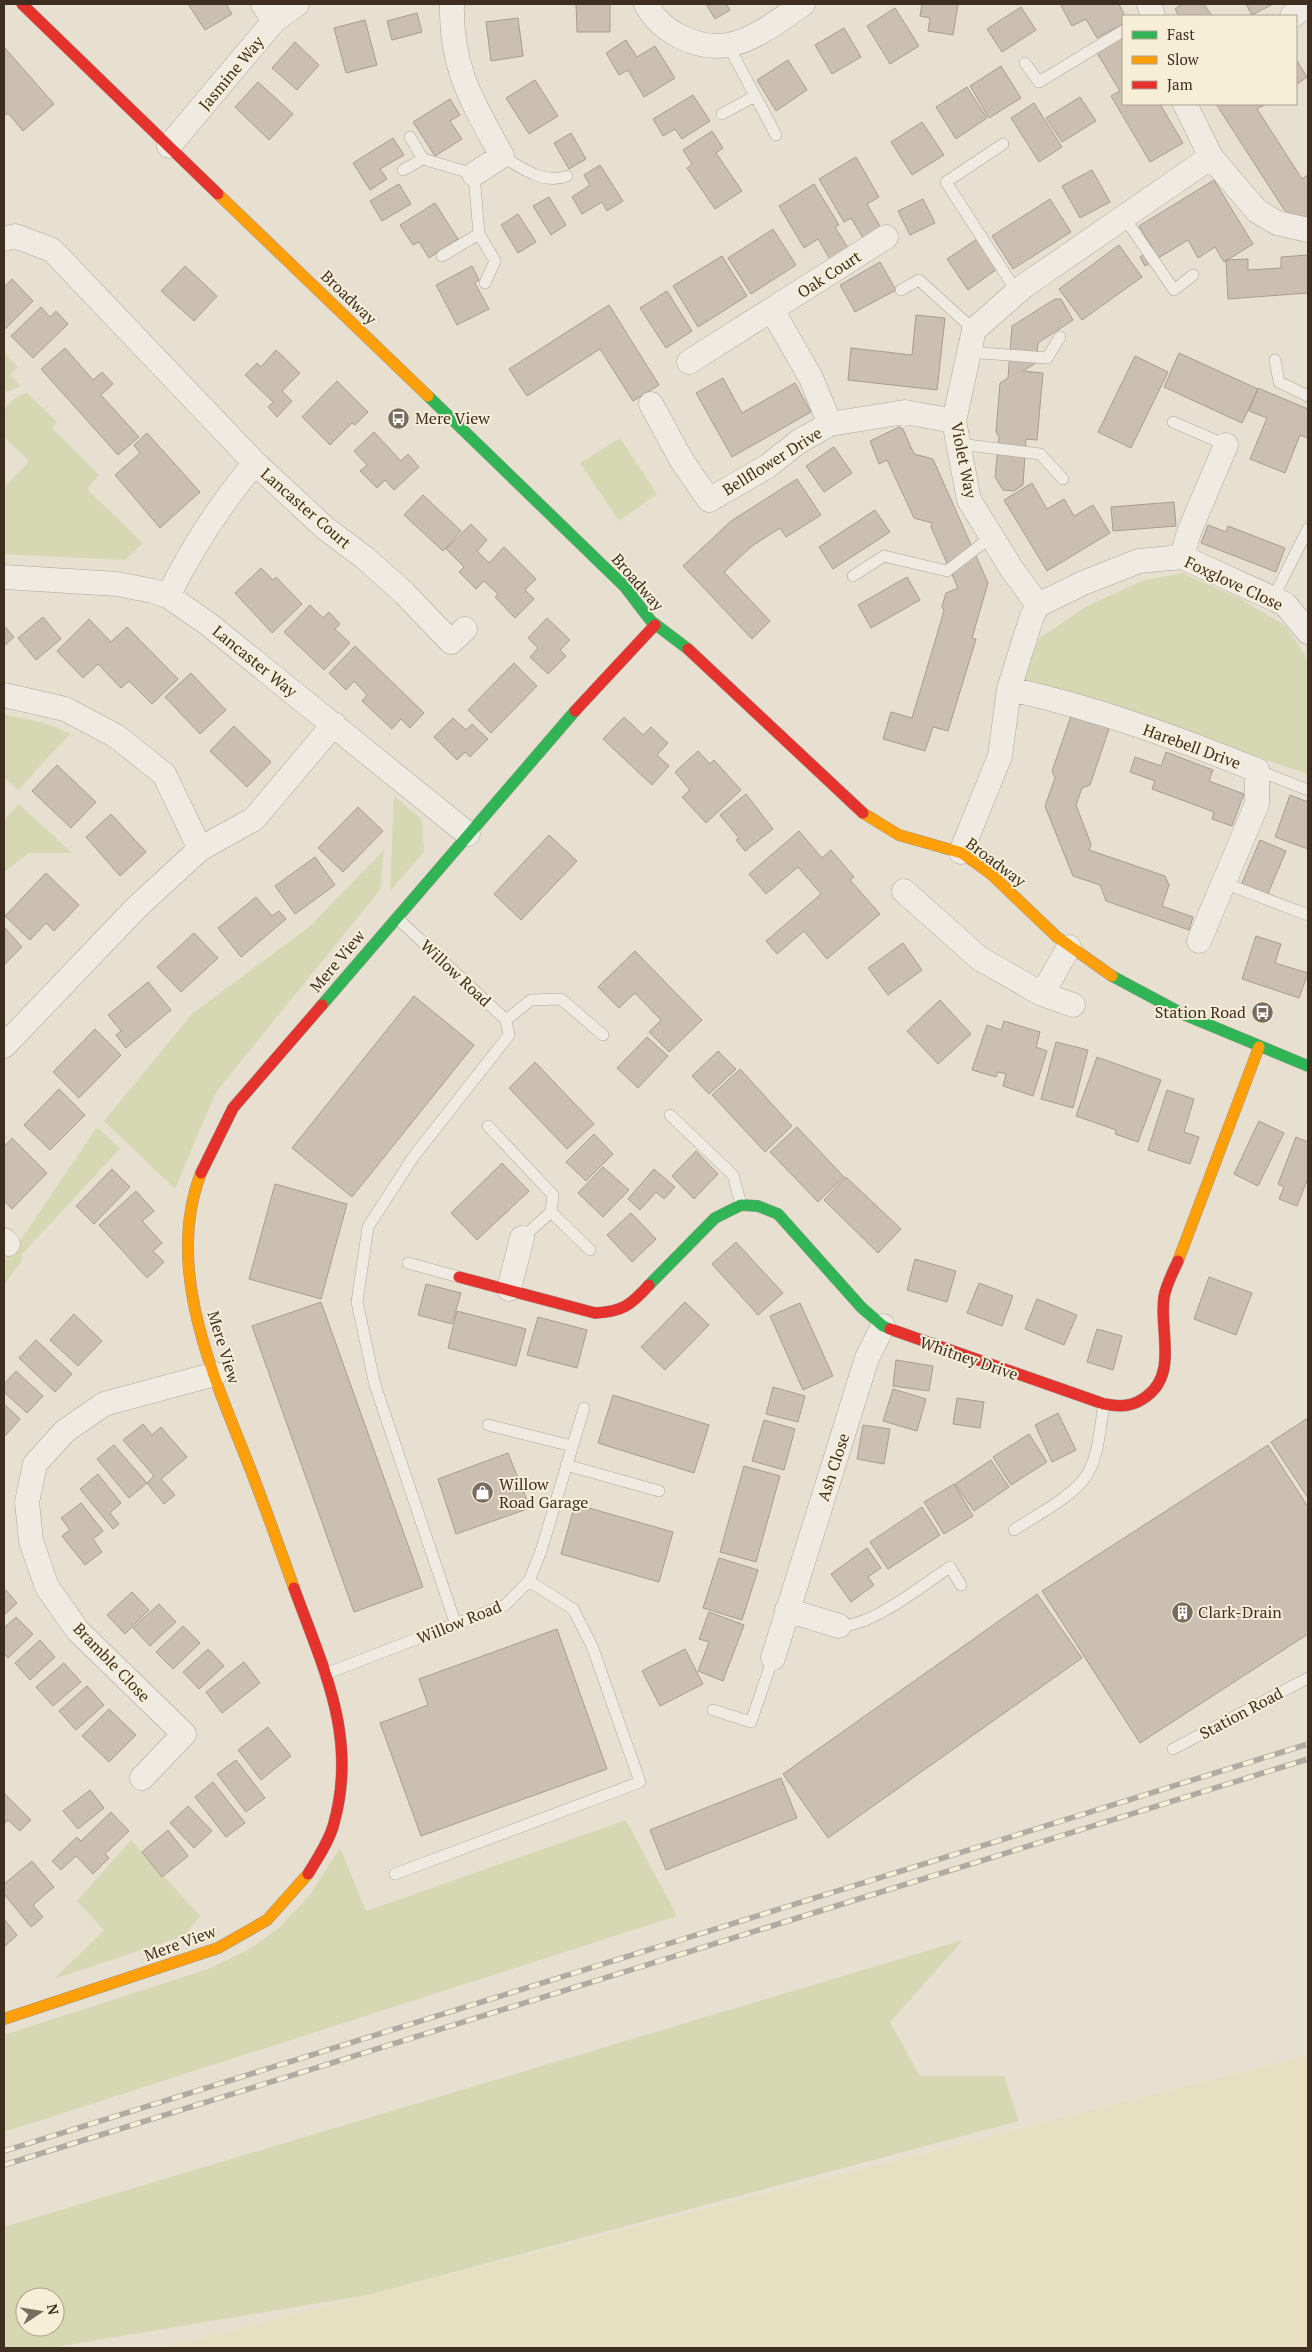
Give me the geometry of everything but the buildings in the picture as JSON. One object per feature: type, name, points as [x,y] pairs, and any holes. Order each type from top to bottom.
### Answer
[{"type":"street","name":"Broadway","points":[[22,4],[625,587],[633,601],[654,625],[685,646],[858,809],[879,824],[912,840],[960,852],[998,880],[1069,947],[1114,978],[1161,1003],[1308,1066]]},
{"type":"street","name":"Jasmine Way","points":[[168,146],[268,12],[297,4]]},
{"type":"street","points":[[452,4],[454,50],[460,75],[470,98],[502,156],[474,174]]},
{"type":"street","points":[[646,4],[661,24],[678,36],[702,44],[728,45],[758,34],[803,4]]},
{"type":"street","points":[[1185,105],[1211,157],[1257,210],[1276,223],[1308,230]]},
{"type":"street","points":[[972,341],[1017,292],[1211,157]]},
{"type":"street","points":[[4,239],[15,236],[52,250],[255,463]]},
{"type":"street","name":"Oak Court","points":[[690,362],[886,237]]},
{"type":"street","points":[[772,310],[811,378],[830,424]]},
{"type":"street","name":"Violet Way","points":[[972,341],[954,420],[969,500],[1011,568],[1038,605]]},
{"type":"street","name":"Bellflower Drive","points":[[651,404],[682,461],[709,500],[768,466],[798,442],[830,424],[905,412],[954,420]]},
{"type":"street","points":[[1182,557],[1190,532],[1226,445]]},
{"type":"street","name":"Lancaster Court","points":[[168,596],[188,558],[229,493],[255,463],[325,528],[365,558],[404,592],[452,643]]},
{"type":"street","name":"Foxglove Close","points":[[1038,605],[1083,583],[1139,561],[1182,557],[1285,604],[1308,632]]},
{"type":"street","name":"Lancaster Way","points":[[4,577],[118,584],[168,596],[207,623],[468,834]]},
{"type":"street","points":[[960,852],[1000,756],[1009,689],[1032,616],[1038,605]]},
{"type":"street","name":"Mere View","points":[[4,2019],[218,1948],[267,1920],[309,1873],[334,1825],[342,1780],[342,1747],[339,1718],[325,1674],[215,1374],[192,1296],[188,1265],[190,1210],[196,1184],[233,1108],[396,916],[573,714],[654,625]]},
{"type":"street","name":"Harebell Drive","points":[[1009,689],[1061,700],[1257,770],[1258,804],[1199,941]]},
{"type":"street","points":[[4,695],[65,709],[116,736],[164,774],[200,849]]},
{"type":"street","points":[[4,1046],[136,908],[200,849],[254,819],[334,724]]},
{"type":"street","points":[[904,891],[979,958],[1042,994],[1073,1004]]},
{"type":"street","points":[[1042,994],[1069,947]]},
{"type":"street","name":"Whitney Drive","points":[[741,1204],[758,1206],[778,1214],[862,1308],[883,1326],[912,1338],[1104,1404],[1122,1407],[1139,1402],[1155,1390],[1165,1365],[1164,1297],[1259,1046]]},
{"type":"street","points":[[459,1277],[595,1313],[615,1312],[635,1301],[664,1268],[715,1218],[741,1204]]},
{"type":"street","points":[[509,1289],[522,1238]]},
{"type":"street","name":"Ash Close","points":[[773,1658],[867,1358],[883,1326]]},
{"type":"street","name":"Bramble Close","points":[[142,1778],[184,1734],[78,1630],[47,1587],[31,1541],[27,1502],[35,1464],[65,1431],[104,1404],[215,1374]]},
{"type":"street","points":[[787,1610],[839,1626]]},
{"type":"lane","points":[[1024,63],[1039,82],[1122,32]]},
{"type":"lane","points":[[728,45],[776,135]]},
{"type":"lane","points":[[722,114],[756,96]]},
{"type":"lane","points":[[410,137],[423,159],[474,174],[480,234],[495,261],[485,283]]},
{"type":"lane","points":[[1003,144],[946,182],[1017,292]]},
{"type":"lane","points":[[502,156],[530,174],[557,180],[567,176]]},
{"type":"lane","points":[[403,170],[423,159]]},
{"type":"lane","points":[[1124,217],[1174,290],[1193,275]]},
{"type":"lane","points":[[442,256],[480,234]]},
{"type":"lane","points":[[901,290],[919,280],[972,341],[1047,358],[1060,338]]},
{"type":"lane","points":[[1275,360],[1279,382],[1308,396]]},
{"type":"lane","points":[[1173,422],[1226,445]]},
{"type":"lane","points":[[959,444],[1040,454],[1063,479]]},
{"type":"lane","points":[[1273,598],[1308,529]]},
{"type":"lane","points":[[853,576],[884,556],[947,571],[992,536]]},
{"type":"lane","points":[[1257,770],[1308,790]]},
{"type":"lane","points":[[1224,883],[1308,915]]},
{"type":"lane","name":"Willow Road","points":[[396,916],[506,1020]]},
{"type":"lane","points":[[456,1625],[375,1385],[357,1302],[368,1227],[414,1156],[509,1035],[506,1020],[532,1000],[562,999],[603,1034]]},
{"type":"lane","points":[[670,1115],[733,1175],[741,1204]]},
{"type":"lane","points":[[488,1126],[553,1195],[551,1212],[522,1238]]},
{"type":"lane","points":[[551,1212],[590,1250]]},
{"type":"lane","points":[[408,1263],[459,1277]]},
{"type":"lane","points":[[1014,1530],[1079,1485],[1089,1472],[1096,1450],[1104,1404]]},
{"type":"lane","name":"Willow Road","points":[[325,1674],[505,1605],[530,1581],[541,1551],[584,1408]]},
{"type":"lane","points":[[488,1425],[572,1446]]},
{"type":"lane","points":[[566,1465],[659,1491]]},
{"type":"lane","points":[[839,1626],[848,1626],[870,1619],[950,1567],[961,1585]]},
{"type":"lane","points":[[395,1874],[640,1782],[592,1646],[573,1609],[530,1581]]},
{"type":"lane","points":[[714,1710],[751,1722],[773,1658]]},
{"type":"lane","name":"Station Road","points":[[1173,1749],[1308,1678]]},
{"type":"shaded area","points":[[1308,2055],[1308,2348],[162,2348]]},
{"type":"green space","points":[[4,353],[18,367],[10,375],[21,386],[7,392],[4,389]]},
{"type":"green space","points":[[27,393],[57,422],[52,428],[99,475],[87,489],[143,543],[125,560],[4,554],[4,488],[29,461],[4,437],[4,414],[5,409],[12,400]]},
{"type":"green space","points":[[620,438],[657,494],[619,521],[580,463]]},
{"type":"green space","points":[[1182,573],[1239,598],[1286,626],[1308,660],[1308,774],[1022,679],[1039,639],[1085,607],[1142,581]]},
{"type":"green space","points":[[4,715],[38,721],[70,734],[18,790],[4,777]]},
{"type":"green space","points":[[394,796],[422,820],[424,852],[390,891]]},
{"type":"green space","points":[[19,804],[72,853],[29,853],[4,872],[4,820]]},
{"type":"green space","points":[[384,850],[380,890],[216,1092],[175,1189],[104,1121],[192,1014],[309,927]]},
{"type":"green space","points":[[97,1127],[120,1149],[22,1254],[21,1262],[4,1284],[4,1259],[22,1238]]},
{"type":"green space","points":[[626,1820],[677,1916],[4,2132],[4,2035],[208,1969],[248,1950],[280,1927],[310,1895],[340,1848],[366,1911]]},
{"type":"green space","points":[[131,1840],[200,1916],[184,1936],[54,1979],[104,1930],[77,1901]]},
{"type":"green space","points":[[963,1940],[890,2022],[920,2076],[1004,2076],[1019,2121],[368,2295],[50,2348],[4,2348],[4,2227]]},
{"type":"railway","points":[[4,2151],[1308,1744]]},
{"type":"railway","points":[[4,2165],[1308,1759]]},
{"type":"traffic: fast","points":[[428,396],[625,587],[651,621],[688,649]]},
{"type":"traffic: fast","points":[[322,1005],[575,711]]},
{"type":"traffic: fast","points":[[1112,976],[1185,1015],[1308,1066]]},
{"type":"traffic: fast","points":[[649,1285],[715,1218],[741,1205],[758,1206],[778,1214],[862,1308],[883,1326],[890,1329]]},
{"type":"traffic: slow","points":[[218,194],[428,396]]},
{"type":"traffic: slow","points":[[863,813],[899,835],[962,853],[991,874],[1057,937],[1112,976]]},
{"type":"traffic: slow","points":[[1178,1261],[1259,1047]]},
{"type":"traffic: slow","points":[[201,1173],[191,1209],[188,1246],[190,1283],[198,1321],[221,1394],[294,1588]]},
{"type":"traffic: slow","points":[[4,2019],[218,1948],[267,1920],[308,1874]]},
{"type":"traffic: jam","points":[[22,4],[218,194]]},
{"type":"traffic: jam","points":[[575,711],[655,625]]},
{"type":"traffic: jam","points":[[688,649],[863,813]]},
{"type":"traffic: jam","points":[[201,1173],[233,1108],[322,1005]]},
{"type":"traffic: jam","points":[[890,1329],[1104,1404],[1116,1406],[1132,1404],[1147,1396],[1156,1386],[1162,1375],[1165,1363],[1164,1297],[1178,1261]]},
{"type":"traffic: jam","points":[[459,1277],[595,1313],[612,1311],[625,1306],[637,1298],[649,1285]]},
{"type":"traffic: jam","points":[[294,1588],[316,1646],[334,1703],[340,1732],[342,1761],[340,1791],[334,1823],[330,1836],[308,1874]]},
{"type":"place","name":"Mere View","points":[[399,418]]},
{"type":"place","name":"Station Road","points":[[1262,1012]]},
{"type":"place","name":"Willow Road Garage","points":[[483,1493]]},
{"type":"place","name":"Clark-Drain","points":[[1182,1612]]}]
